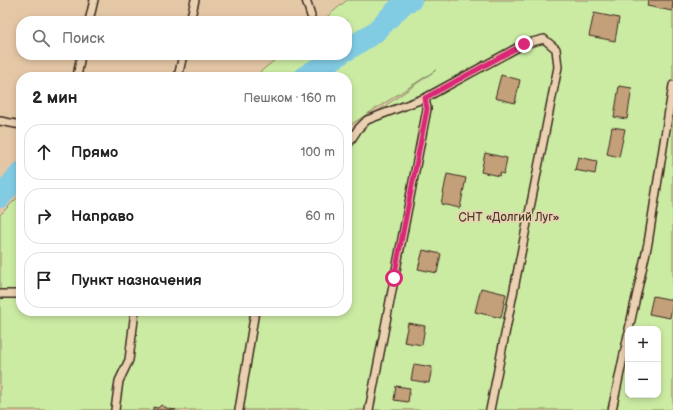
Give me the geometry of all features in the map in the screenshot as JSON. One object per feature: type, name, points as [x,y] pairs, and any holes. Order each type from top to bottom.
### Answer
[{"type":"lane","points":[[90,16],[94,0]]},
{"type":"lane","points":[[191,16],[195,0]]},
{"type":"lane","points":[[306,0],[312,16]]},
{"type":"lane","points":[[352,138],[358,129],[367,120],[425,98],[524,44],[544,39],[556,49],[558,68],[490,410]]},
{"type":"lane","points":[[78,72],[80,60]]},
{"type":"lane","points":[[179,72],[182,60]]},
{"type":"lane","points":[[630,326],[648,243],[673,85]]},
{"type":"lane","points":[[369,410],[427,109],[425,98]]},
{"type":"lane","points":[[0,121],[16,124]]},
{"type":"lane","points":[[0,294],[16,294]]},
{"type":"lane","points":[[115,410],[119,381],[129,360],[134,316]]},
{"type":"lane","points":[[238,410],[254,316]]},
{"type":"lane","points":[[612,410],[625,349]]},
{"type":"green space","name":"СНТ «Долгий Луг»","points":[[347,0],[673,0],[673,410],[0,410],[0,215],[16,199],[16,316],[352,316],[352,129],[436,70],[352,124],[352,72],[260,72],[275,60],[352,60],[352,16],[328,16]]},
{"type":"building","points":[[649,0],[673,0],[672,11],[647,6]]},
{"type":"building","points":[[594,13],[619,18],[615,41],[589,36]]},
{"type":"building","points":[[501,75],[520,80],[515,103],[495,98]]},
{"type":"building","points":[[619,86],[632,88],[627,119],[614,117]]},
{"type":"building","points":[[612,127],[625,129],[619,157],[607,154]]},
{"type":"building","points":[[485,153],[507,158],[504,174],[500,173],[499,176],[481,172]]},
{"type":"building","points":[[578,157],[597,161],[595,174],[575,170]]},
{"type":"building","points":[[447,174],[466,178],[460,208],[441,204]]},
{"type":"building","points":[[423,250],[441,254],[437,273],[418,269]]},
{"type":"building","points":[[481,288],[506,294],[501,318],[475,312]]},
{"type":"building","points":[[653,296],[673,300],[670,318],[649,314]]},
{"type":"building","points":[[408,323],[425,326],[422,345],[404,342]]},
{"type":"building","points":[[414,364],[432,367],[429,383],[411,380]]},
{"type":"building","points":[[396,386],[410,388],[408,402],[394,400]]},
{"type":"building","points":[[161,405],[169,409],[176,410],[153,410],[153,407],[158,408]]},
{"type":"waterway","points":[[352,47],[375,32],[405,2],[411,0]]},
{"type":"waterway","points":[[312,72],[331,60]]},
{"type":"waterway","points":[[0,197],[16,179]]},
{"type":"route","points":[[394,278],[427,109],[425,98],[524,44]]}]
